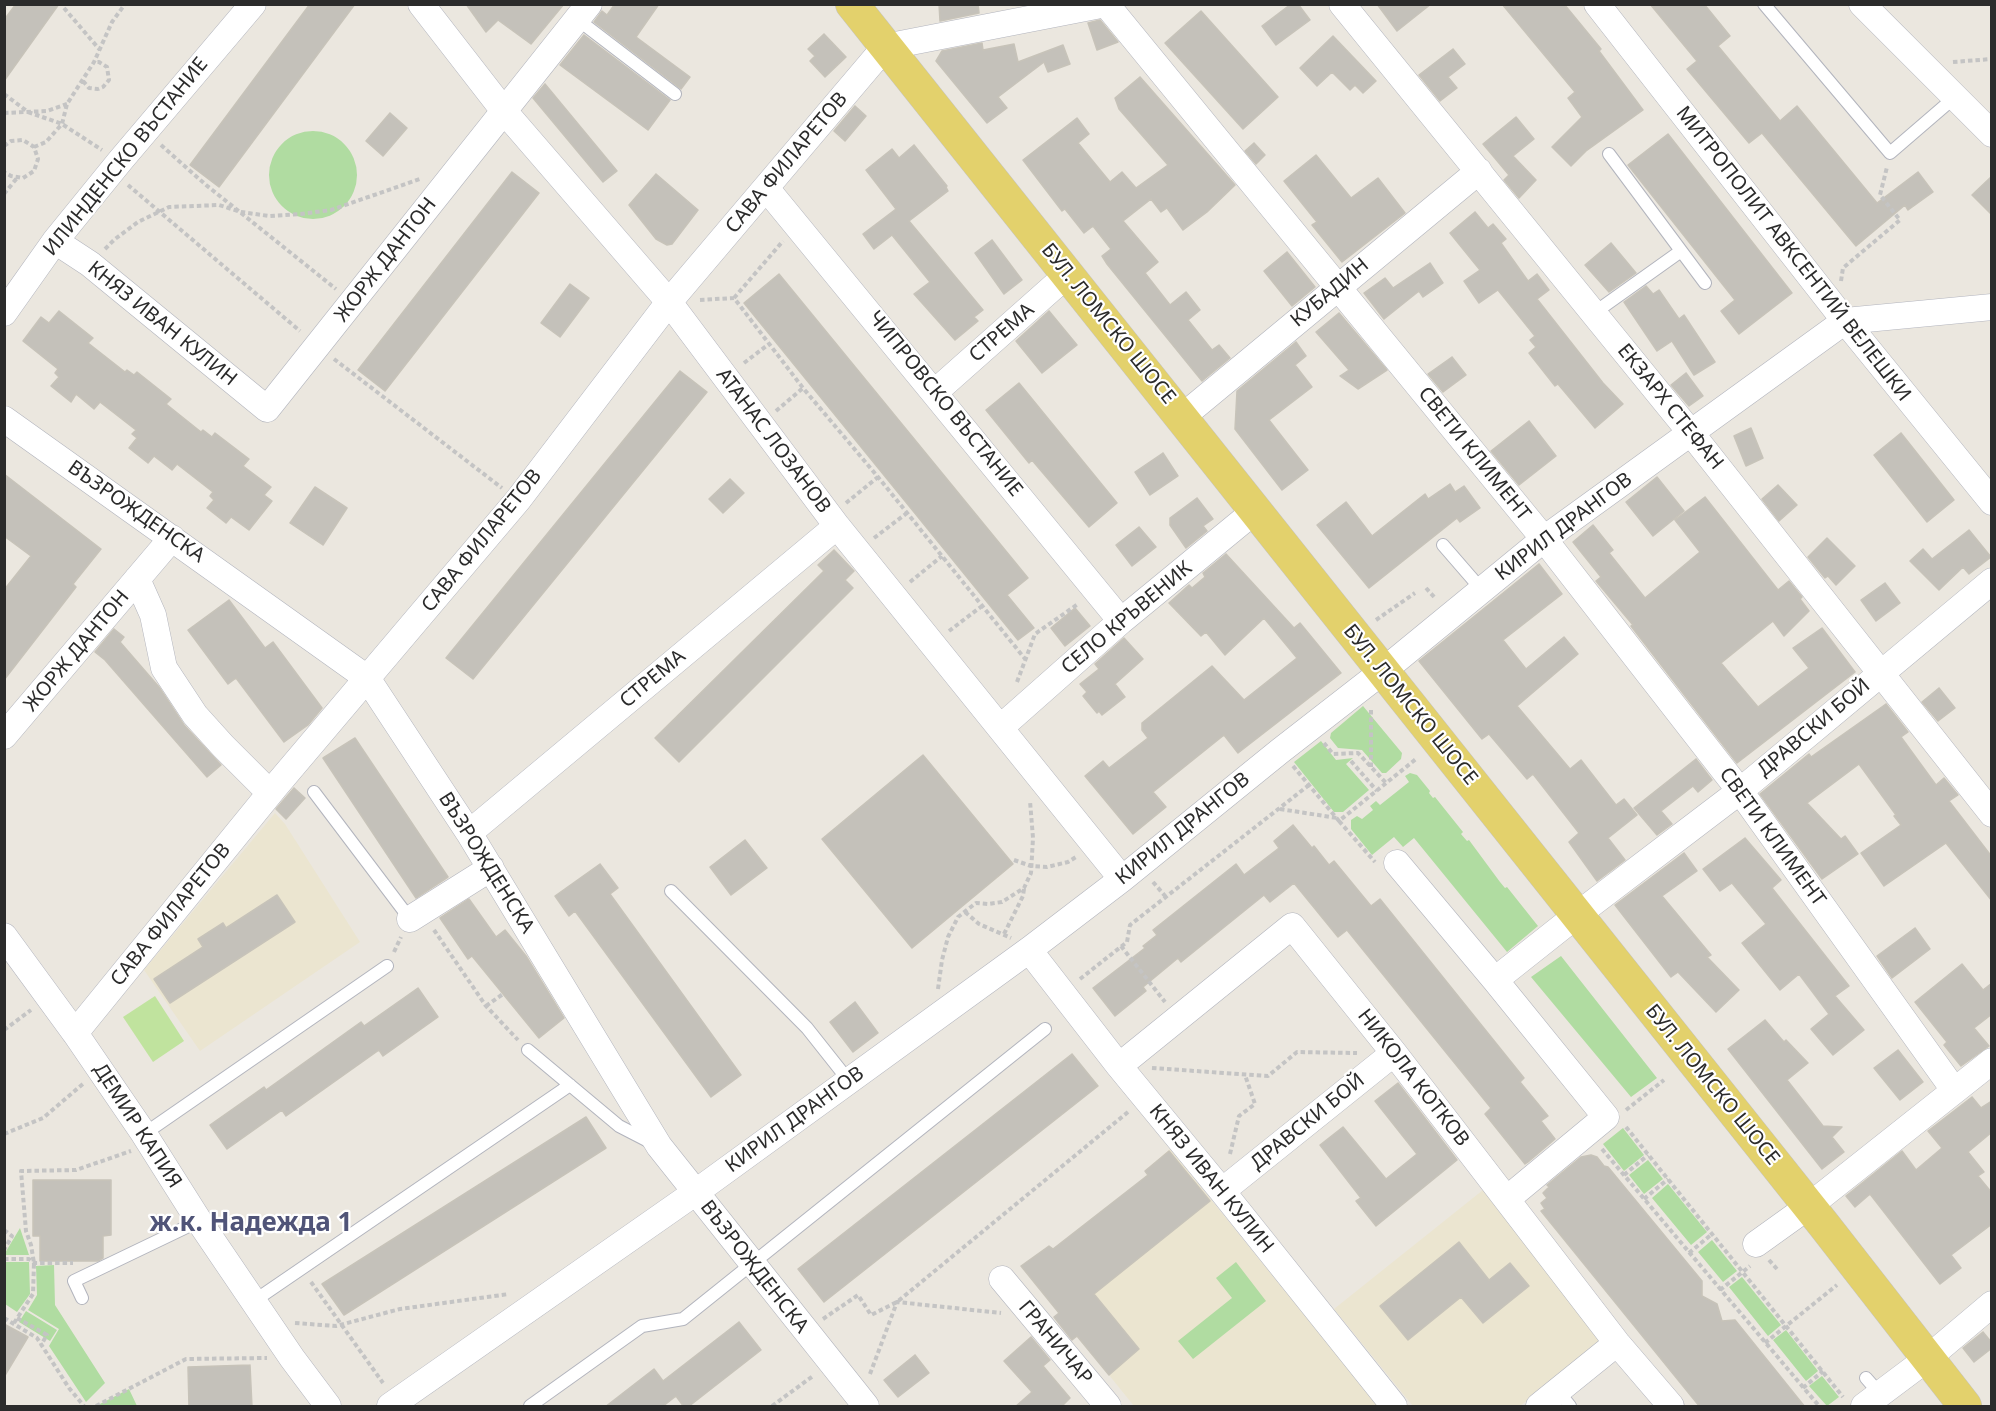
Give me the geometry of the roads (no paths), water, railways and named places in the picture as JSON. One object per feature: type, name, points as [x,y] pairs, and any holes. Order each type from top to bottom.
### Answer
[{"type":"main road","name":"БУЛ. ЛОМСКО ШОСЕ","points":[[852,4],[1809,1206],[1965,1407]]},
{"type":"street","name":"ИЛИНДЕНСКО ВЪСТАНИЕ","points":[[4,313],[55,241],[144,131],[253,4]]},
{"type":"street","name":"АТАНАС ЛОЗАНОВ","points":[[421,4],[504,111],[669,302],[857,551],[1122,879]]},
{"type":"street","points":[[885,47],[1106,4]]},
{"type":"street","name":"СВЕТИ КЛИМЕНТ","points":[[1106,4],[1544,539],[1740,791],[1954,1090]]},
{"type":"street","name":"ЕКЗАРХ СТЕФАН","points":[[1342,4],[1691,433],[1879,674],[1992,813]]},
{"type":"street","name":"МИТРОПОЛИТ АВКСЕНТИЙ ВЕЛЕШКИ","points":[[1597,4],[1840,314],[1992,502]]},
{"type":"street","points":[[1862,4],[1992,135]]},
{"type":"street","name":"ЖОРЖ ДАНТОН","points":[[267,409],[583,12]]},
{"type":"street","name":"САВА ФИЛАРЕТОВ","points":[[75,1033],[270,793],[518,500],[669,302],[885,47]]},
{"type":"street","name":"КУБАДИН","points":[[1182,417],[1479,171]]},
{"type":"street","name":"ЧИПРОВСКО ВЪСТАНИЕ","points":[[766,188],[1098,590],[1121,621]]},
{"type":"street","name":"КНЯЗ ИВАН КУЛИН","points":[[55,241],[90,264],[267,409]]},
{"type":"street","name":"СТРЕМА","points":[[935,392],[1068,274]]},
{"type":"street","points":[[1840,314],[1992,307]]},
{"type":"street","name":"КИРИЛ ДРАНГОВ","points":[[393,1404],[696,1192],[1029,950],[1122,879],[1383,671],[1544,539],[1691,433],[1840,314]]},
{"type":"street","name":"ВЪЗРОЖДЕНСКА","points":[[4,419],[367,678],[491,868],[659,1146],[863,1403]]},
{"type":"street","name":"СЕЛО КРЪВЕНИК","points":[[1000,728],[1121,621],[1256,510]]},
{"type":"street","name":"СТРЕМА","points":[[469,833],[834,521]]},
{"type":"street","name":"ЖОРЖ ДАНТОН","points":[[4,736],[172,538]]},
{"type":"street","points":[[137,579],[153,615],[164,668],[195,715],[223,747],[270,793]]},
{"type":"street","name":"ДРАВСКИ БОЙ","points":[[1495,980],[1740,791],[1992,581]]},
{"type":"street","points":[[1397,863],[1606,1118],[1507,1199]]},
{"type":"street","points":[[416,915],[491,868]]},
{"type":"street","name":"НИКОЛА КОТКОВ","points":[[1119,1066],[1292,926],[1394,1053],[1617,1343],[1671,1407]]},
{"type":"street","name":"ДЕМИР КАПИЯ","points":[[4,936],[75,1033],[199,1221],[328,1407]]},
{"type":"street","name":"КНЯЗ ИВАН КУЛИН","points":[[1029,950],[1119,1066],[1394,1407]]},
{"type":"street","name":"ДРАВСКИ БОЙ","points":[[1222,1191],[1394,1053]]},
{"type":"street","points":[[1756,1244],[1809,1206],[1992,1060]]},
{"type":"street","name":"ГРАНИЧАР","points":[[1002,1279],[1108,1407]]},
{"type":"street","points":[[1864,1394],[1928,1358],[1992,1304]]},
{"type":"street","points":[[1556,1401],[1617,1343]]},
{"type":"lane","points":[[1764,4],[1890,153],[1954,97]]},
{"type":"lane","points":[[583,12],[675,94]]},
{"type":"lane","points":[[1610,154],[1705,283]]},
{"type":"lane","points":[[1594,313],[1681,250]]},
{"type":"lane","points":[[1443,545],[1482,590]]},
{"type":"lane","points":[[314,792],[416,915]]},
{"type":"lane","points":[[671,891],[807,1028],[849,1081]]},
{"type":"lane","points":[[147,1139],[387,966]]},
{"type":"lane","points":[[530,1407],[642,1326],[683,1319],[1045,1029]]},
{"type":"lane","points":[[528,1050],[619,1126],[659,1146]]},
{"type":"lane","points":[[261,1311],[302,1269],[570,1085]]},
{"type":"lane","points":[[82,1298],[74,1281],[199,1221]]},
{"type":"district","name":"ж.к. Надежда 1","points":[[251,1224]]}]
